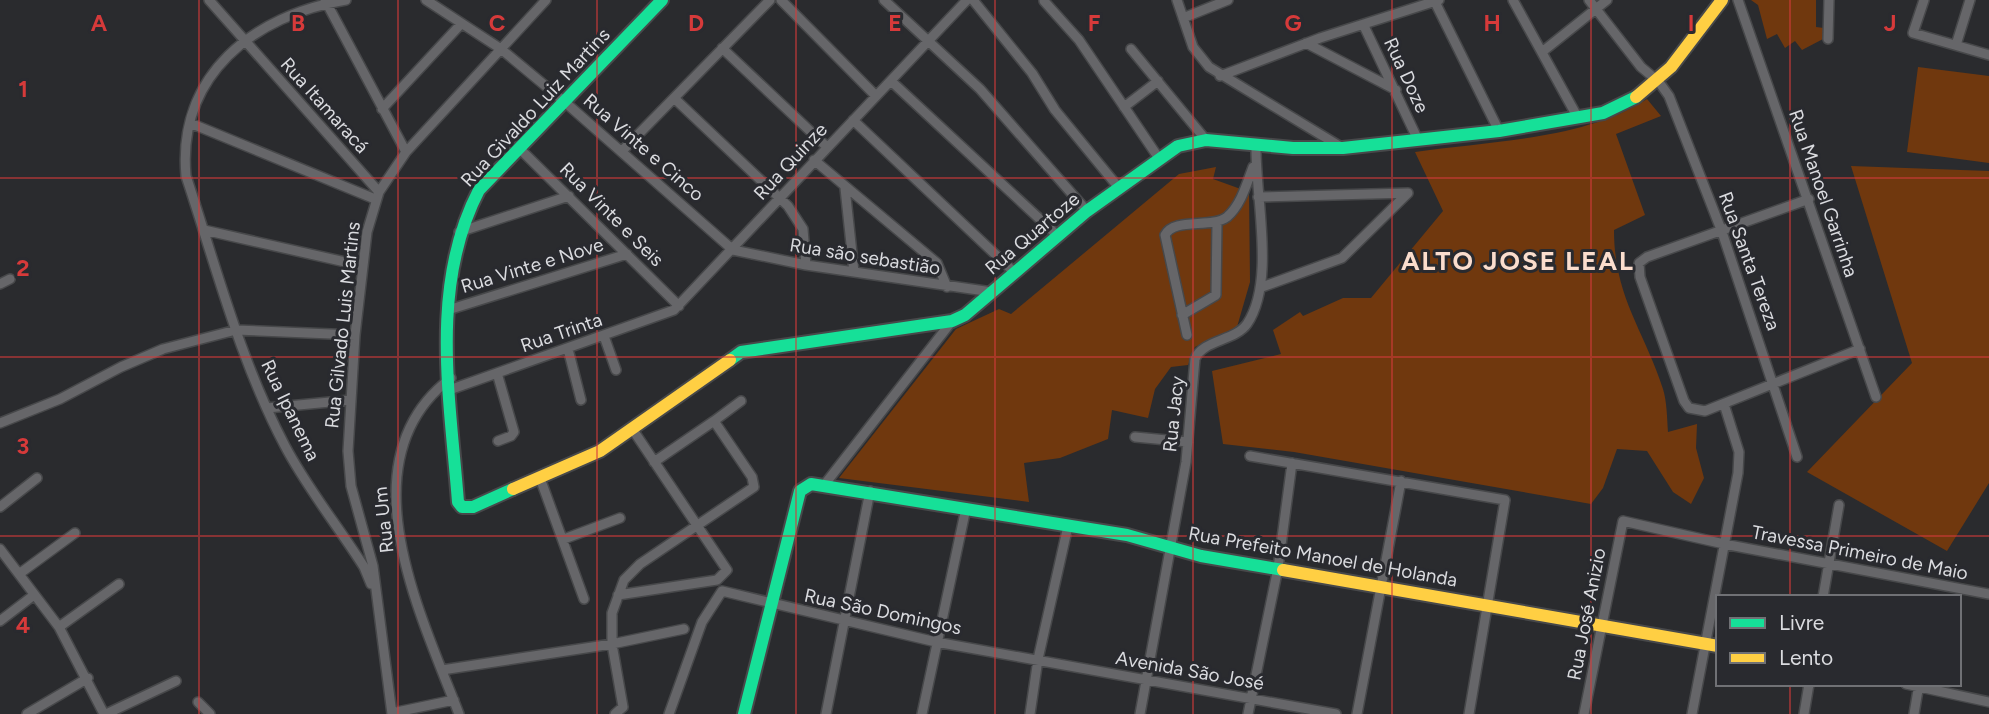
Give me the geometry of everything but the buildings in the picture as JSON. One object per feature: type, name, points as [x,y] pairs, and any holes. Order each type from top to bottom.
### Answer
[{"type":"street","name":"Rua Itamaracá","points":[[209,0],[377,195]]},
{"type":"street","name":"Rua Ipanema","points":[[346,0],[325,2],[276,19],[244,41],[224,60],[202,91],[190,123],[184,150],[186,176],[236,330],[267,408],[285,447],[364,566],[374,592]]},
{"type":"street","name":"Rua Vinte e Cinco","points":[[426,0],[501,49],[624,150],[733,250]]},
{"type":"street","name":"Rua Givaldo Luiz Martins","points":[[458,502],[448,310],[451,267],[466,209],[479,190],[566,103],[662,0]]},
{"type":"street","points":[[624,150],[770,0]]},
{"type":"street","points":[[781,0],[876,96]]},
{"type":"street","points":[[884,0],[980,89],[1087,211]]},
{"type":"street","points":[[926,41],[967,0]]},
{"type":"street","points":[[973,0],[1031,73],[1055,110],[1119,188]]},
{"type":"street","points":[[1177,0],[1201,59],[1220,75],[1343,148]]},
{"type":"street","points":[[1183,18],[1228,0]]},
{"type":"street","points":[[1513,0],[1578,118]]},
{"type":"street","name":"Rua Santa Tereza","points":[[1589,0],[1641,67],[1659,82],[1674,107],[1722,232],[1774,381],[1797,457]]},
{"type":"street","points":[[1542,52],[1607,0]]},
{"type":"street","points":[[1659,82],[1722,0]]},
{"type":"street","name":"Rua Manoel Garrinha","points":[[1738,0],[1876,397]]},
{"type":"street","points":[[1828,39],[1829,0]]},
{"type":"street","points":[[1924,0],[1913,33],[1989,55]]},
{"type":"street","points":[[1956,45],[1970,0]]},
{"type":"street","name":"Rua Gilvado Luis Martins","points":[[392,713],[374,592],[372,559],[351,486],[348,451],[355,335],[363,265],[377,195],[406,152],[543,1]]},
{"type":"street","points":[[1044,1],[1079,40],[1158,157]]},
{"type":"street","points":[[1220,75],[1306,43],[1437,1],[1499,131]]},
{"type":"street","points":[[325,2],[406,152]]},
{"type":"street","points":[[382,109],[461,24]]},
{"type":"street","name":"Rua Doze","points":[[1364,26],[1418,140]]},
{"type":"street","name":"Rua Quinze","points":[[679,306],[926,41]]},
{"type":"street","points":[[1306,43],[1396,90]]},
{"type":"street","points":[[722,48],[827,147]]},
{"type":"street","points":[[1131,49],[1206,140]]},
{"type":"street","points":[[891,81],[1058,236]]},
{"type":"street","points":[[1124,107],[1158,81]]},
{"type":"street","name":"Rua Quartoze","points":[[458,502],[462,507],[473,507],[600,451],[633,430],[710,371],[741,352],[952,321],[965,315],[1087,211],[1158,157],[1178,146],[1206,140],[1343,148],[1499,131],[1578,118],[1618,108],[1659,82]]},
{"type":"street","points":[[674,98],[778,197],[803,229],[806,265]]},
{"type":"street","points":[[853,120],[1014,272]]},
{"type":"street","points":[[190,123],[377,195]]},
{"type":"street","name":"Rua Jacy","points":[[1140,714],[1188,442],[1197,354],[1245,327],[1262,288],[1256,145]]},
{"type":"street","name":"Rua Vinte e Seis","points":[[520,148],[679,306]]},
{"type":"street","points":[[814,160],[937,263],[947,287]]},
{"type":"street","points":[[1187,334],[1165,235],[1167,230],[1176,227],[1217,223],[1228,216],[1237,204],[1255,162]]},
{"type":"street","points":[[845,188],[854,272]]},
{"type":"street","points":[[1258,197],[1408,193],[1342,258],[1331,265],[1262,288]]},
{"type":"street","points":[[459,232],[569,195]]},
{"type":"street","points":[[1808,199],[1647,257],[1639,263],[1640,277],[1684,401],[1689,408],[1696,410],[1724,404],[1774,381],[1860,349]]},
{"type":"street","points":[[1182,315],[1216,295],[1217,223]]},
{"type":"street","points":[[204,230],[363,265]]},
{"type":"street","name":"Rua são sebastião","points":[[733,250],[806,265],[992,292]]},
{"type":"street","name":"Rua Vinte e Nove","points":[[448,310],[626,254]]},
{"type":"street","points":[[0,284],[10,279]]},
{"type":"street","name":"Rua Trinta","points":[[451,383],[497,373],[670,313],[679,306]]},
{"type":"street","points":[[825,484],[952,321]]},
{"type":"street","points":[[0,423],[60,400],[121,367],[163,349],[236,330],[355,335]]},
{"type":"street","points":[[604,336],[615,370]]},
{"type":"street","points":[[568,349],[581,400]]},
{"type":"street","points":[[497,373],[514,432],[498,441]]},
{"type":"street","name":"Rua Um","points":[[451,383],[433,391],[418,414],[404,443],[395,479],[408,580],[454,700]]},
{"type":"street","points":[[267,408],[351,400]]},
{"type":"street","points":[[654,461],[741,401]]},
{"type":"street","points":[[1692,714],[1740,452],[1724,404]]},
{"type":"street","points":[[615,714],[623,707],[612,644],[612,613],[629,572],[754,487],[752,477],[714,421]]},
{"type":"street","points":[[618,595],[722,578],[727,570],[633,430]]},
{"type":"street","points":[[1135,437],[1188,442]]},
{"type":"street","points":[[1250,456],[1505,499],[1469,714]]},
{"type":"street","points":[[1248,714],[1278,568],[1292,463]]},
{"type":"street","points":[[0,507],[37,478]]},
{"type":"street","points":[[540,478],[584,599]]},
{"type":"street","points":[[1357,714],[1401,481]]},
{"type":"street","name":"Rua Prefeito Manoel de Holanda","points":[[770,603],[800,491],[811,484],[825,484],[1144,538],[1201,556],[1716,646]]},
{"type":"street","points":[[826,714],[870,491]]},
{"type":"street","points":[[1823,595],[1839,505]]},
{"type":"street","points":[[922,714],[966,508]]},
{"type":"street","points":[[564,539],[620,518]]},
{"type":"street","name":"Travessa Primeiro de Maio","points":[[1623,521],[1724,544],[1989,594]]},
{"type":"street","name":"Rua José Anizio","points":[[1584,714],[1623,521]]},
{"type":"street","points":[[1030,714],[1038,659],[1068,526]]},
{"type":"street","points":[[19,575],[75,533]]},
{"type":"street","points":[[0,549],[59,627],[105,714],[176,681]]},
{"type":"street","points":[[59,627],[119,584]]},
{"type":"street","points":[[1934,595],[1937,584]]},
{"type":"street","name":"Rua São Domingos","points":[[669,714],[702,622],[722,591],[936,642],[1038,659]]},
{"type":"street","points":[[0,621],[34,595]]},
{"type":"street","points":[[744,714],[770,603]]},
{"type":"street","points":[[442,670],[612,644],[684,629]]},
{"type":"street","name":"Avenida São José","points":[[1038,659],[1336,714]]},
{"type":"street","points":[[27,714],[88,678]]},
{"type":"street","points":[[1804,714],[1809,686]]},
{"type":"street","points":[[1914,714],[1919,686]]},
{"type":"street","points":[[1923,686],[1989,702]]},
{"type":"street","points":[[392,713],[454,700],[459,714]]},
{"type":"street","points":[[198,702],[210,714]]},
{"type":"shaded area","points":[[1751,0],[1816,0],[1816,27],[1824,28],[1823,39],[1802,50],[1795,41],[1785,48],[1777,34],[1767,39],[1758,5]]},
{"type":"shaded area","points":[[1918,67],[1989,76],[1989,163],[1907,152]]},
{"type":"shaded area","points":[[1647,99],[1661,116],[1616,134],[1645,215],[1614,230],[1615,254],[1624,294],[1663,389],[1668,432],[1697,424],[1696,448],[1704,478],[1691,504],[1673,492],[1647,451],[1617,449],[1603,488],[1591,504],[1294,452],[1223,444],[1212,371],[1281,354],[1273,330],[1300,312],[1303,316],[1343,298],[1371,298],[1443,211],[1415,152],[1565,131],[1622,113]]},
{"type":"shaded area","points":[[1851,166],[1989,171],[1989,483],[1947,551],[1807,472],[1912,363]]},
{"type":"shaded area","points":[[1216,167],[1213,179],[1249,192],[1250,282],[1237,327],[1195,347],[1188,365],[1171,367],[1155,389],[1148,418],[1112,410],[1108,439],[1060,458],[1024,463],[1029,502],[839,478],[956,329],[999,309],[1011,314],[1179,174]]},
{"type":"traffic: fast","points":[[513,489],[473,507],[462,507],[458,502],[447,343],[448,303],[463,227],[479,190],[662,0]]},
{"type":"traffic: fast","points":[[730,360],[741,352],[952,321],[965,315],[1087,211],[1178,146],[1206,140],[1293,148],[1343,148],[1499,131],[1603,113],[1636,97]]},
{"type":"traffic: fast","points":[[744,714],[800,491],[811,484],[1127,535],[1201,556],[1283,570]]},
{"type":"traffic: slow","points":[[1636,97],[1671,67],[1722,0]]},
{"type":"traffic: slow","points":[[513,489],[600,451],[730,360]]},
{"type":"traffic: slow","points":[[1283,570],[1716,646]]},
{"type":"district","name":"ALTO JOSE LEAL","points":[[1518,261]]}]
